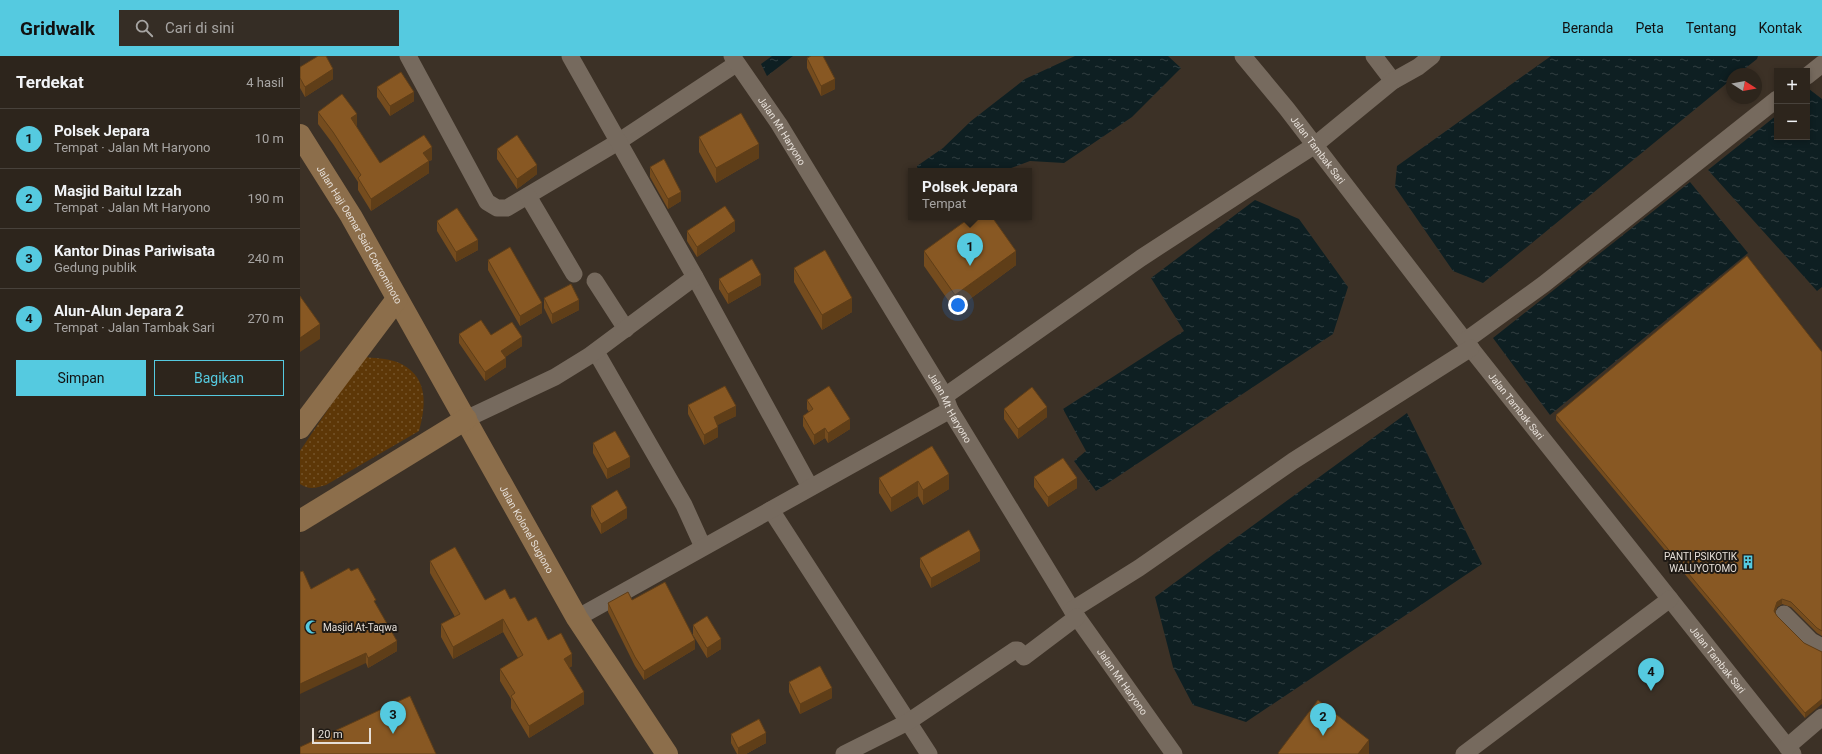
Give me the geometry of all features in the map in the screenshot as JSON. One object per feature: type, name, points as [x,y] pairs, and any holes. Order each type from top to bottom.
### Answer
[{"type":"main road","name":"Jalan Haji Oemar Said Cokrominoto","points":[[300,135],[351,216],[397,299],[300,428]]},
{"type":"main road","name":"Jalan Kolonel Sugiono","points":[[397,299],[466,419],[576,618],[667,754]]},
{"type":"main road","points":[[300,521],[466,419]]},
{"type":"street","points":[[408,56],[488,202],[497,208],[507,208],[618,142],[734,60]]},
{"type":"street","points":[[570,56],[695,277],[810,487]]},
{"type":"street","name":"Jalan Tambak Sari","points":[[1243,56],[1468,344],[1790,750]]},
{"type":"street","points":[[1374,56],[1393,81]]},
{"type":"street","points":[[576,618],[771,510],[947,403],[1141,258],[1314,145],[1393,81],[1418,67],[1432,56]]},
{"type":"street","name":"Jalan Mt Haryono","points":[[734,60],[779,124],[1074,614],[1174,754]]},
{"type":"street","points":[[1810,74],[1822,64]]},
{"type":"street","points":[[844,754],[908,722],[1015,650],[1018,650],[1024,657],[1074,614],[1145,563],[1293,461],[1468,344],[1774,101]]},
{"type":"street","points":[[528,196],[574,274]]},
{"type":"street","points":[[466,419],[555,377],[596,352],[695,277]]},
{"type":"street","points":[[595,281],[626,329]]},
{"type":"street","points":[[596,352],[684,505],[703,547]]},
{"type":"street","points":[[771,510],[929,754]]},
{"type":"street","points":[[1464,754],[1670,599]]},
{"type":"street","points":[[1784,614],[1811,641],[1822,647]]},
{"type":"street","points":[[1790,750],[1822,717]]},
{"type":"shaded area","points":[[363,357],[397,362],[415,374],[420,382],[424,400],[422,421],[419,431],[326,485],[313,488],[303,486],[300,484],[300,451]]},
{"type":"water","points":[[772,56],[793,56],[767,76],[761,64]]},
{"type":"water","points":[[1075,56],[1168,56],[1181,68],[1132,117],[1064,163],[1030,161],[1011,168],[917,168],[917,166],[943,148],[971,121],[1025,79]]},
{"type":"water","points":[[1551,56],[1758,56],[1757,59],[1746,68],[1726,68],[1726,84],[1483,283],[1453,271],[1395,187],[1397,166]]},
{"type":"water","points":[[1810,90],[1822,99],[1822,287],[1817,291],[1708,170],[1774,117],[1774,140],[1810,140]]},
{"type":"water","points":[[1690,182],[1748,253],[1550,415],[1493,338]]},
{"type":"water","points":[[1255,200],[1299,219],[1348,287],[1333,334],[1096,491],[1074,461],[1086,451],[1063,409],[1184,331],[1151,278]]},
{"type":"water","points":[[1407,413],[1482,564],[1246,722],[1193,705],[1173,667],[1155,597]]},
{"type":"building","points":[[318,56],[326,56],[333,69],[305,87],[300,78],[300,67]]},
{"type":"building","points":[[811,56],[823,56],[835,79],[821,86],[807,58]]},
{"type":"building","points":[[401,72],[414,92],[390,106],[377,87]]},
{"type":"building","points":[[342,94],[357,114],[351,118],[380,163],[424,135],[432,147],[423,153],[429,161],[371,199],[358,178],[361,175],[318,112]]},
{"type":"building","points":[[741,113],[759,144],[716,168],[699,137]]},
{"type":"building","points":[[517,135],[537,165],[517,179],[497,149]]},
{"type":"building","points":[[664,159],[681,192],[668,199],[650,167]]},
{"type":"building","points":[[725,206],[735,221],[697,247],[687,231]]},
{"type":"building","points":[[457,208],[478,240],[456,252],[437,221]]},
{"type":"building","points":[[967,220],[994,220],[1016,251],[955,295],[924,251]]},
{"type":"building","points":[[510,247],[542,303],[520,316],[488,260]]},
{"type":"building","points":[[825,250],[852,298],[822,315],[794,268]]},
{"type":"building","name":"PANTI PSIKOTIK WALUYOTOMO","points":[[1747,256],[1822,352],[1822,631],[1817,628],[1791,602],[1782,599],[1777,602],[1774,611],[1777,616],[1804,643],[1822,652],[1822,699],[1805,713],[1556,415]]},
{"type":"building","points":[[752,259],[761,275],[728,294],[719,279]]},
{"type":"building","points":[[571,284],[579,300],[552,314],[544,298]]},
{"type":"building","points":[[300,296],[320,324],[300,338]]},
{"type":"building","points":[[481,320],[491,335],[512,322],[522,337],[501,351],[506,358],[485,372],[459,334]]},
{"type":"building","points":[[725,386],[736,406],[714,417],[718,427],[704,435],[688,405]]},
{"type":"building","points":[[829,386],[850,419],[828,433],[825,428],[814,435],[803,416],[813,409],[807,400]]},
{"type":"building","points":[[1032,387],[1047,407],[1018,429],[1004,409]]},
{"type":"building","points":[[615,431],[630,457],[607,469],[593,443]]},
{"type":"building","points":[[932,446],[949,474],[923,490],[918,481],[891,498],[879,478]]},
{"type":"building","points":[[1063,458],[1077,478],[1048,497],[1034,477]]},
{"type":"building","points":[[617,490],[627,508],[601,524],[591,506]]},
{"type":"building","points":[[969,530],[980,551],[931,578],[920,558]]},
{"type":"building","points":[[455,547],[485,600],[505,589],[510,599],[515,597],[528,621],[536,617],[548,640],[561,633],[572,654],[564,659],[584,692],[529,726],[511,696],[515,693],[500,669],[523,655],[503,619],[453,647],[441,624],[460,614],[430,561]]},
{"type":"building","points":[[349,568],[351,571],[358,568],[376,600],[374,601],[397,641],[368,658],[366,653],[300,684],[300,572],[303,571],[311,589]]},
{"type":"building","points":[[665,582],[695,640],[644,671],[635,657],[608,603],[628,592],[632,600]]},
{"type":"building","points":[[707,616],[721,639],[707,648],[693,625]]},
{"type":"building","points":[[820,666],[832,688],[800,704],[789,682]]},
{"type":"building","points":[[410,696],[436,754],[300,754],[300,747]]},
{"type":"building","points":[[1318,700],[1369,740],[1358,754],[1278,753]]},
{"type":"building","points":[[759,719],[766,733],[738,748],[731,734]]},
{"type":"place","name":"Polsek Jepara","points":[[970,266]]},
{"type":"place","name":"PANTI PSIKOTIK WALUYOTOMO","points":[[1748,562]]},
{"type":"place","name":"Masjid At-Taqwa","points":[[312,627]]},
{"type":"place","name":"Alun-Alun Jepara 2","points":[[1651,691]]},
{"type":"place","name":"Kantor Dinas Pariwisata","points":[[393,734]]},
{"type":"place","name":"Masjid Baitul Izzah","points":[[1323,736]]}]
